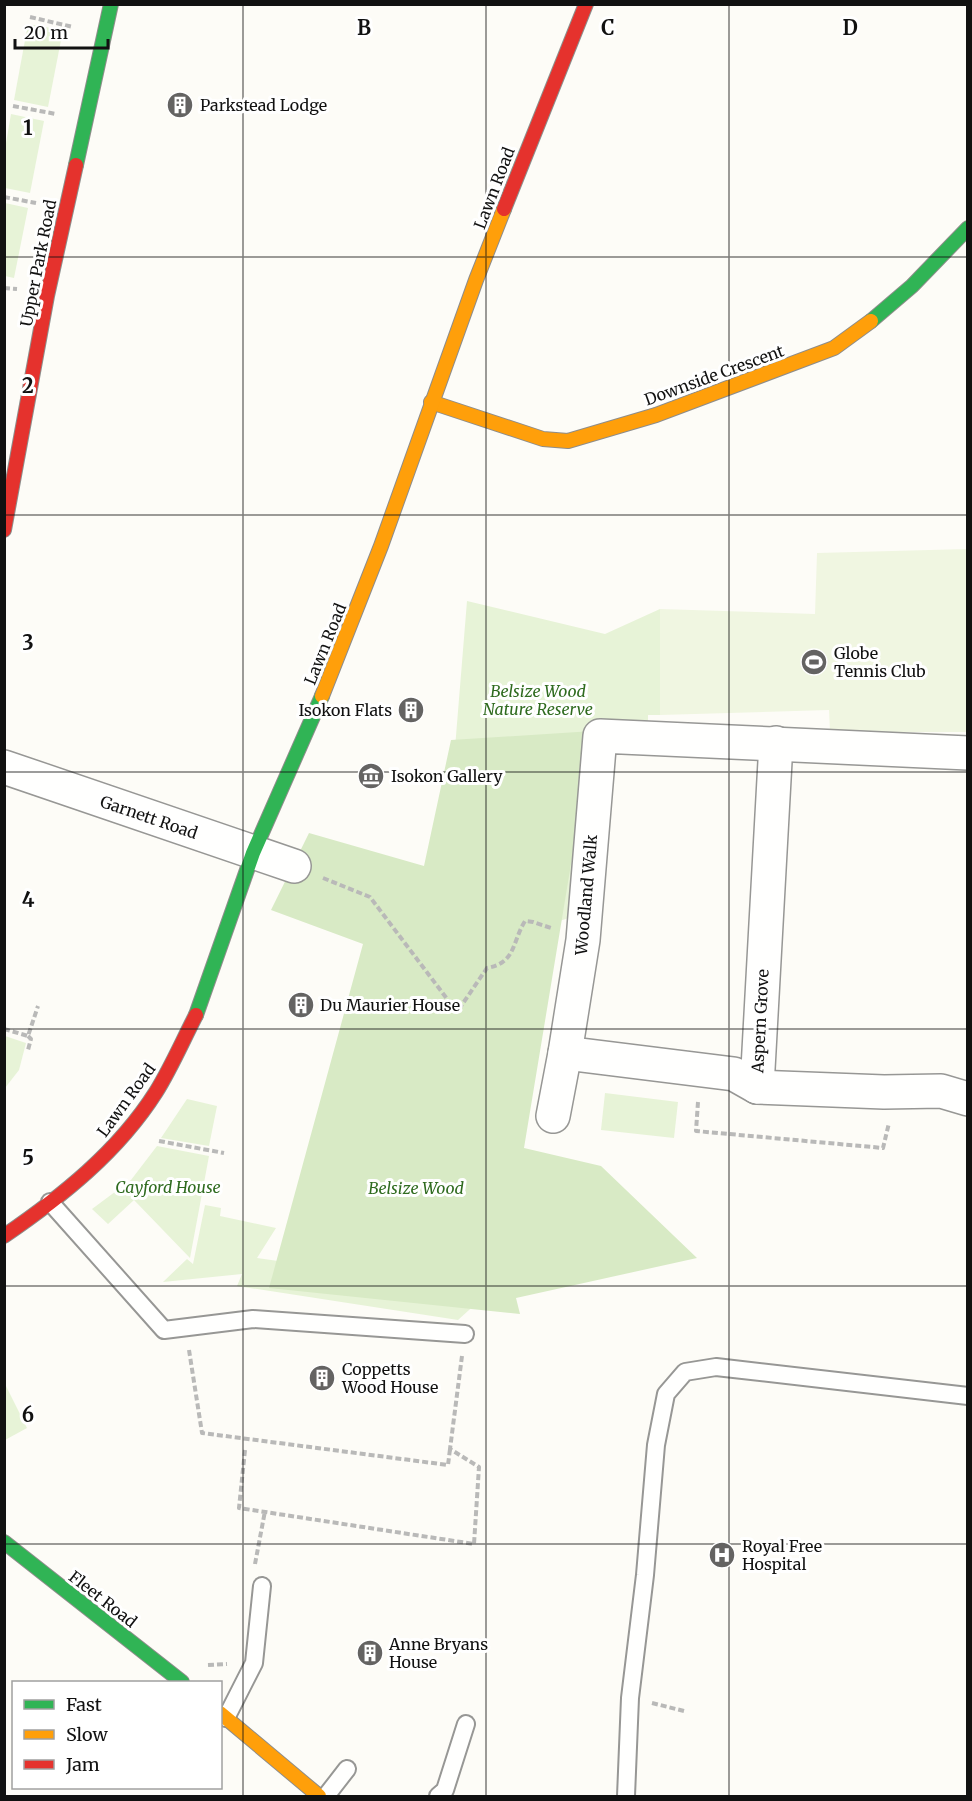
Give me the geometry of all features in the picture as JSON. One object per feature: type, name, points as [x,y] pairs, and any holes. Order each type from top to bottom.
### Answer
[{"type":"street","name":"Upper Park Road","points":[[4,531],[47,296],[111,4]]},
{"type":"street","name":"Lawn Road","points":[[4,1236],[50,1202],[102,1158],[123,1135],[156,1092],[199,1010],[253,853],[327,686],[381,546],[488,248],[586,4]]},
{"type":"street","name":"Downside Crescent","points":[[431,402],[518,432],[543,439],[568,441],[656,415],[834,348],[912,286],[968,228]]},
{"type":"street","name":"Woodland Walk","points":[[553,1116],[583,940],[600,736],[764,743]]},
{"type":"street","points":[[764,743],[968,753]]},
{"type":"street","name":"Aspern Grove","points":[[764,743],[757,1087],[941,1091],[968,1099]]},
{"type":"street","name":"Garnett Road","points":[[4,767],[294,866]]},
{"type":"street","points":[[565,1053],[734,1074],[757,1087]]},
{"type":"street","name":"Fleet Road","points":[[4,1542],[179,1681]]},
{"type":"street","points":[[223,1715],[319,1797]]},
{"type":"lane","points":[[4,415],[24,419]]},
{"type":"lane","points":[[50,1202],[164,1330],[253,1319],[465,1334]]},
{"type":"lane","points":[[626,1797],[630,1698],[645,1575],[656,1445],[666,1394],[686,1372],[716,1367],[968,1396]]},
{"type":"lane","points":[[223,1715],[254,1663],[262,1586]]},
{"type":"lane","points":[[438,1797],[445,1790],[466,1724]]},
{"type":"lane","points":[[326,1797],[347,1769]]},
{"type":"path","points":[[30,17],[104,33]]},
{"type":"path","points":[[13,106],[85,120]]},
{"type":"path","points":[[4,288],[11,287]]},
{"type":"path","points":[[294,866],[370,897],[457,1012],[487,968],[499,966],[513,951],[525,921],[583,940]]},
{"type":"path","points":[[28,1036],[38,1006]]},
{"type":"path","points":[[4,1029],[28,1036],[31,1039],[28,1050]]},
{"type":"path","points":[[699,1070],[696,1131],[883,1148],[887,1126],[907,1091]]},
{"type":"path","points":[[123,1135],[224,1153]]},
{"type":"path","points":[[185,1327],[202,1432],[448,1465],[465,1334]]},
{"type":"path","points":[[245,1450],[239,1508],[474,1544],[479,1467],[450,1449]]},
{"type":"path","points":[[262,1586],[253,1573],[265,1511]]},
{"type":"path","points":[[630,1698],[684,1711]]},
{"type":"green space","points":[[28,24],[63,30],[48,107],[14,100]]},
{"type":"green space","points":[[11,114],[44,121],[30,193],[5,188],[5,149]]},
{"type":"green space","points":[[5,203],[28,208],[14,278],[5,276]]},
{"type":"green space","name":"Globe Tennis Club","points":[[967,549],[967,732],[830,732],[829,710],[660,715],[660,609],[815,614],[817,553]]},
{"type":"green space","name":"Belsize Wood Nature Reserve","points":[[467,601],[605,634],[660,609],[660,715],[648,715],[648,724],[613,723],[574,913],[566,919],[555,922],[428,878],[451,797]]},
{"type":"green space","name":"Belsize Wood","points":[[593,731],[524,1148],[601,1166],[697,1258],[516,1298],[520,1314],[269,1288],[363,944],[271,910],[309,833],[424,866],[451,740]]},
{"type":"green space","points":[[5,1036],[26,1043],[19,1070],[5,1088]]},
{"type":"green space","points":[[605,1093],[678,1102],[674,1138],[601,1130]]},
{"type":"green space","points":[[187,1099],[217,1106],[209,1146],[161,1138]]},
{"type":"green space","name":"Cayford House","points":[[157,1146],[209,1156],[190,1258],[134,1200],[108,1224],[92,1209],[131,1180]]},
{"type":"green space","points":[[205,1205],[221,1208],[220,1216],[276,1228],[257,1258],[490,1291],[458,1320],[237,1286],[242,1274],[163,1282],[187,1259],[193,1264]]},
{"type":"green space","points":[[4,1382],[27,1428],[5,1440],[4,1440]]},
{"type":"traffic: fast","points":[[76,165],[111,4]]},
{"type":"traffic: fast","points":[[871,321],[912,286],[968,228]]},
{"type":"traffic: fast","points":[[196,1015],[253,853],[322,696]]},
{"type":"traffic: fast","points":[[4,1542],[181,1681]]},
{"type":"traffic: slow","points":[[322,696],[381,546],[476,280],[504,209]]},
{"type":"traffic: slow","points":[[431,402],[543,439],[568,441],[656,415],[834,348],[871,321]]},
{"type":"traffic: slow","points":[[222,1715],[319,1796]]},
{"type":"traffic: jam","points":[[504,209],[586,4]]},
{"type":"traffic: jam","points":[[4,530],[47,296],[76,165]]},
{"type":"traffic: jam","points":[[4,1236],[67,1189],[106,1154],[124,1134],[156,1092],[196,1015]]},
{"type":"place","name":"Parkstead Lodge","points":[[180,105]]},
{"type":"place","name":"Globe Tennis Club","points":[[814,662]]},
{"type":"place","name":"Isokon Flats","points":[[411,710]]},
{"type":"place","name":"Isokon Gallery","points":[[371,776]]},
{"type":"place","name":"Du Maurier House","points":[[301,1005]]},
{"type":"place","name":"Coppetts Wood House","points":[[322,1378]]},
{"type":"place","name":"Royal Free Hospital","points":[[722,1555]]},
{"type":"place","name":"Anne Bryans House","points":[[370,1653]]}]
